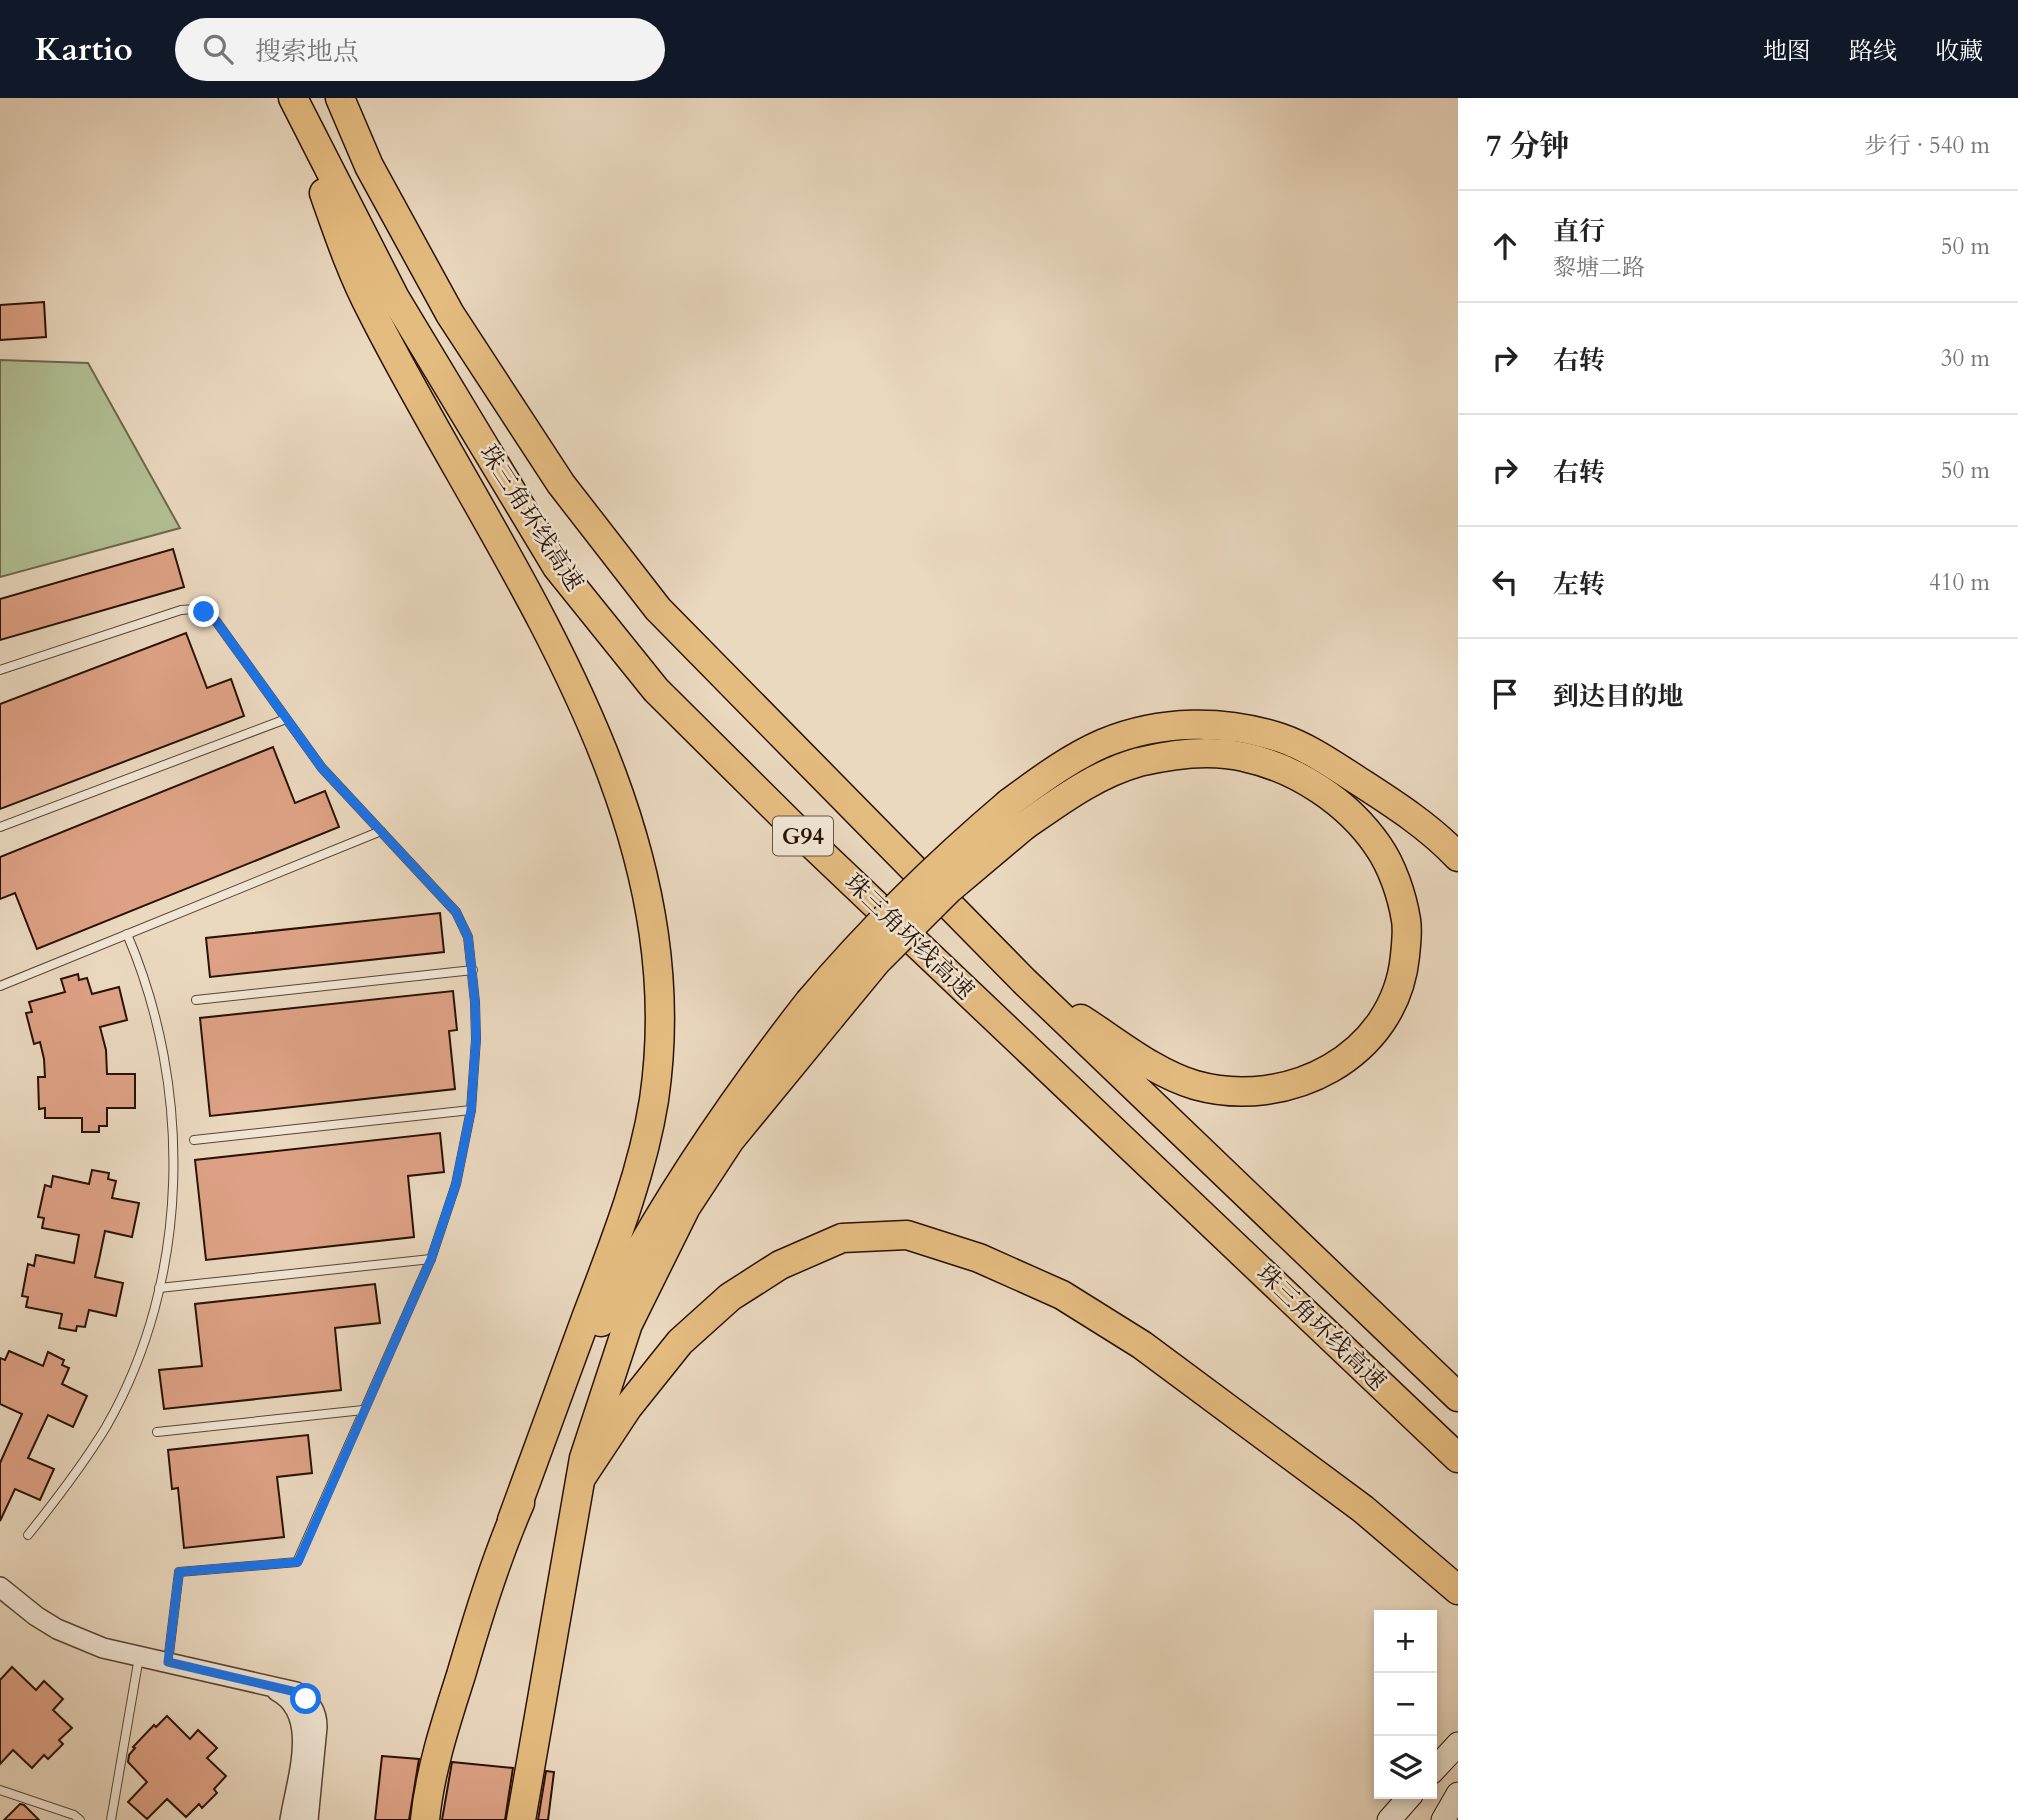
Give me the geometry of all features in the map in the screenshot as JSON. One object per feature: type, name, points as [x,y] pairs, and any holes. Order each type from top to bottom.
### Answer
[{"type":"highway","name":"珠三角环线高速","points":[[291,98],[394,298],[557,567],[656,690],[797,830],[1458,1458]]},
{"type":"highway","points":[[291,98],[345,251],[370,310],[524,587],[589,720],[635,840],[649,900],[657,967],[659,1034],[654,1099],[639,1167],[616,1239],[480,1611],[433,1770],[425,1820]]},
{"type":"highway","name":"珠三角环线高速","points":[[340,98],[369,166],[450,314],[561,484],[658,609],[1024,981],[1458,1397]]},
{"type":"highway","points":[[521,1820],[584,1458],[628,1324],[686,1207],[820,1010],[839,967],[909,894],[955,849],[1009,803],[1076,757],[1132,734],[1190,724],[1252,730],[1283,738],[1315,753],[1391,802],[1444,842],[1458,857]]},
{"type":"highway","points":[[512,1520],[596,1333],[634,1258],[715,1129],[820,1010],[877,961],[948,890],[1024,826],[1081,786],[1138,763],[1190,753],[1243,756],[1291,772],[1344,808],[1378,846],[1394,877],[1406,920],[1403,975],[1385,1019],[1354,1053],[1345,1059],[1318,1076],[1273,1091],[1236,1093],[1194,1085],[1151,1065],[1024,981]]},
{"type":"highway","points":[[581,1478],[628,1407],[680,1342],[730,1297],[780,1265],[842,1238],[907,1235],[978,1258],[1062,1296],[1142,1345],[1363,1508],[1458,1590]]},
{"type":"main road","points":[[1437,1767],[1458,1744]]},
{"type":"main road","points":[[1443,1820],[1458,1794]]},
{"type":"main road","points":[[1389,1820],[1408,1799]]},
{"type":"street","points":[[0,1587],[57,1629],[103,1648],[296,1692],[306,1699],[317,1716],[308,1820]]},
{"type":"street","points":[[260,1683],[288,1697],[301,1720],[302,1747],[290,1820]]},
{"type":"lane","points":[[0,670],[181,610],[197,610],[216,621],[322,768],[456,912],[468,937],[473,971],[476,1039],[471,1110],[456,1184],[431,1259],[298,1562],[179,1572],[168,1662]]},
{"type":"lane","points":[[0,827],[286,719]]},
{"type":"lane","points":[[0,986],[381,831]]},
{"type":"lane","points":[[28,1535],[71,1482],[107,1425],[136,1364],[159,1288],[170,1233],[173,1179],[172,1098],[160,1033],[127,934]]},
{"type":"lane","points":[[196,1000],[473,971]]},
{"type":"lane","points":[[194,1140],[471,1110]]},
{"type":"lane","points":[[159,1288],[431,1259]]},
{"type":"lane","points":[[157,1432],[363,1409]]},
{"type":"lane","points":[[111,1820],[139,1657]]},
{"type":"lane","points":[[0,1790],[74,1815],[80,1820]]},
{"type":"green space","points":[[0,360],[88,363],[180,528],[0,577]]},
{"type":"building","points":[[44,302],[46,337],[0,340],[0,305]]},
{"type":"building","points":[[173,549],[184,587],[0,640],[0,599]]},
{"type":"building","points":[[186,633],[207,688],[231,679],[244,716],[0,809],[0,704]]},
{"type":"building","points":[[273,747],[295,803],[325,791],[339,827],[37,949],[15,893],[0,899],[0,857]]},
{"type":"building","points":[[440,913],[444,952],[210,977],[206,938]]},
{"type":"building","points":[[78,974],[79,980],[87,978],[92,994],[119,987],[127,1020],[100,1027],[106,1050],[107,1074],[135,1074],[135,1108],[107,1108],[107,1126],[99,1126],[99,1132],[82,1132],[82,1118],[45,1118],[45,1108],[39,1109],[38,1077],[45,1077],[44,1059],[40,1042],[34,1044],[26,1013],[32,1012],[29,1002],[65,992],[61,979]]},
{"type":"building","points":[[453,991],[457,1030],[449,1031],[455,1089],[210,1116],[200,1018]]},
{"type":"building","points":[[440,1133],[444,1172],[408,1176],[414,1237],[206,1260],[195,1160]]},
{"type":"building","points":[[92,1170],[109,1173],[108,1179],[116,1181],[112,1198],[139,1203],[132,1237],[105,1231],[95,1277],[123,1283],[116,1316],[89,1310],[85,1327],[77,1326],[76,1331],[59,1328],[62,1314],[26,1307],[28,1297],[22,1296],[28,1264],[34,1266],[36,1255],[74,1263],[79,1235],[42,1228],[44,1218],[38,1217],[45,1185],[51,1187],[53,1176],[89,1184]]},
{"type":"building","points":[[375,1284],[380,1323],[335,1328],[341,1390],[164,1409],[159,1370],[202,1366],[195,1304]]},
{"type":"building","points":[[9,1351],[43,1366],[48,1352],[64,1360],[62,1365],[69,1368],[62,1384],[87,1396],[73,1427],[48,1415],[28,1458],[54,1469],[40,1500],[15,1489],[0,1521],[0,1463],[22,1414],[0,1404],[0,1358],[5,1360]]},
{"type":"building","points":[[308,1435],[312,1473],[277,1477],[284,1537],[184,1548],[178,1488],[172,1489],[168,1450]]},
{"type":"building","points":[[12,1667],[36,1690],[44,1681],[63,1699],[53,1710],[72,1728],[59,1740],[63,1744],[48,1759],[44,1755],[32,1768],[13,1750],[0,1764],[0,1680]]},
{"type":"building","points":[[167,1716],[190,1739],[198,1730],[217,1748],[207,1758],[226,1776],[214,1789],[217,1793],[202,1808],[199,1804],[186,1817],[167,1799],[147,1819],[128,1802],[147,1782],[128,1762],[129,1755],[154,1725],[156,1727]]},
{"type":"building","points":[[382,1756],[419,1759],[409,1820],[375,1820]]},
{"type":"building","points":[[452,1762],[513,1768],[505,1820],[442,1820]]},
{"type":"building","points":[[546,1771],[554,1772],[548,1820],[538,1820]]},
{"type":"building","points":[[20,1804],[24,1805],[39,1820],[4,1820]]},
{"type":"route","points":[[204,612],[216,621],[322,768],[456,912],[468,937],[473,971],[475,1076],[465,1148],[446,1219],[298,1562],[179,1572],[168,1662],[296,1692],[306,1699]]}]
